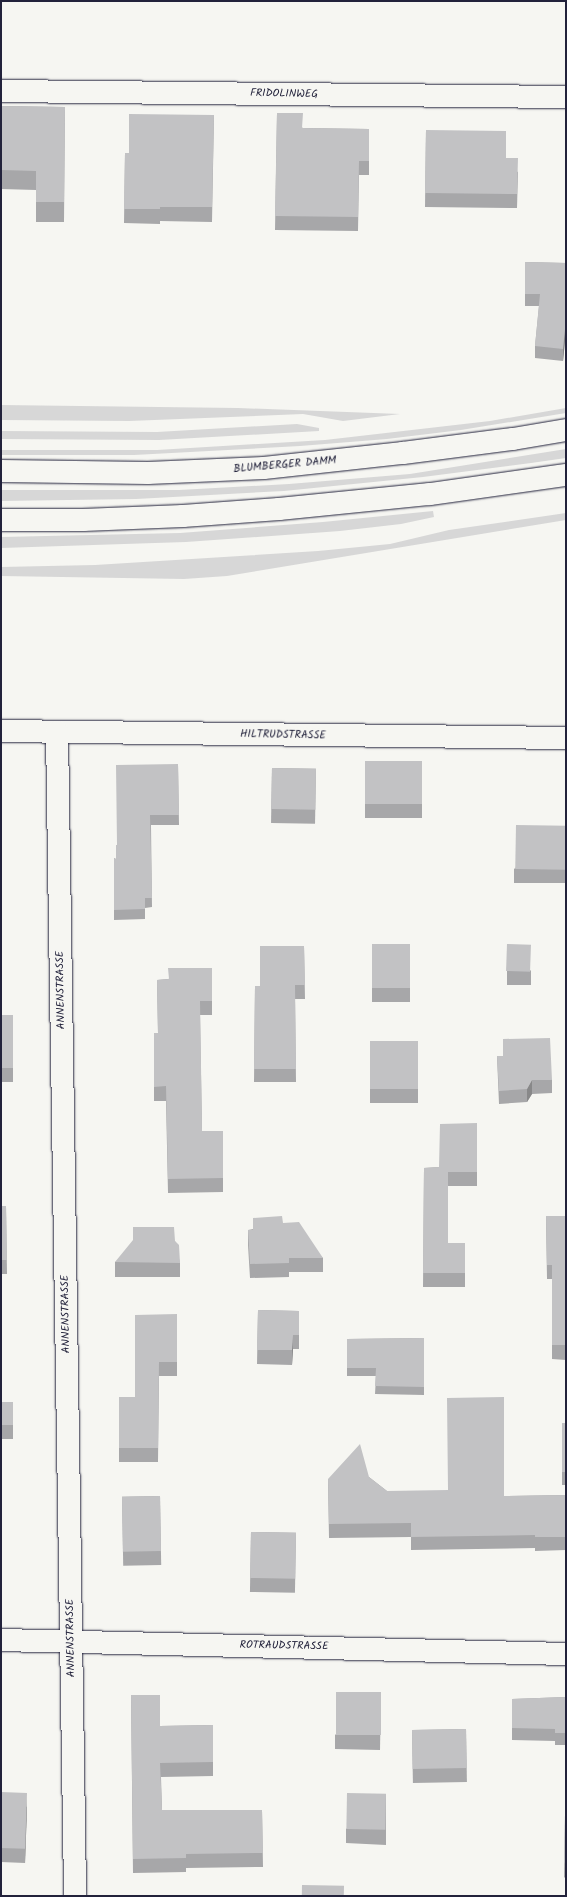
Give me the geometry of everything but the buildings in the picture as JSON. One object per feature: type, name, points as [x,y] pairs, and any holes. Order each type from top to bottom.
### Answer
[{"type":"street","name":"FRIDOLINWEG","points":[[1,91],[566,97]]},
{"type":"street","name":"BLUMBERGER DAMM","points":[[1,471],[148,473],[264,468],[418,451],[512,439],[566,430]]},
{"type":"street","points":[[1,520],[84,520],[183,516],[271,510],[430,494],[566,475]]},
{"type":"street","name":"HILTRUDSTRASSE","points":[[1,731],[566,738]]},
{"type":"street","name":"ANNENSTRASSE","points":[[57,732],[75,1896]]},
{"type":"street","name":"ROTRAUDSTRASSE","points":[[1,1640],[566,1654]]},
{"type":"shaded area","points":[[1,405],[238,408],[400,414],[343,421],[303,414],[129,421],[1,420]]},
{"type":"shaded area","points":[[566,408],[566,413],[461,430],[387,439],[300,446],[134,455],[1,455],[1,450],[157,450],[325,440],[490,421]]},
{"type":"shaded area","points":[[297,424],[319,428],[319,431],[159,440],[1,439],[1,431],[157,432]]},
{"type":"shaded area","points":[[566,449],[566,458],[423,477],[284,491],[136,499],[1,501],[1,490],[179,490],[289,484],[410,474]]},
{"type":"shaded area","points":[[433,511],[434,517],[401,524],[340,531],[186,542],[1,548],[1,537],[180,533],[323,522]]},
{"type":"shaded area","points":[[566,513],[566,520],[227,576],[184,579],[1,576],[1,567],[95,565],[318,551],[390,544],[449,530]]}]
